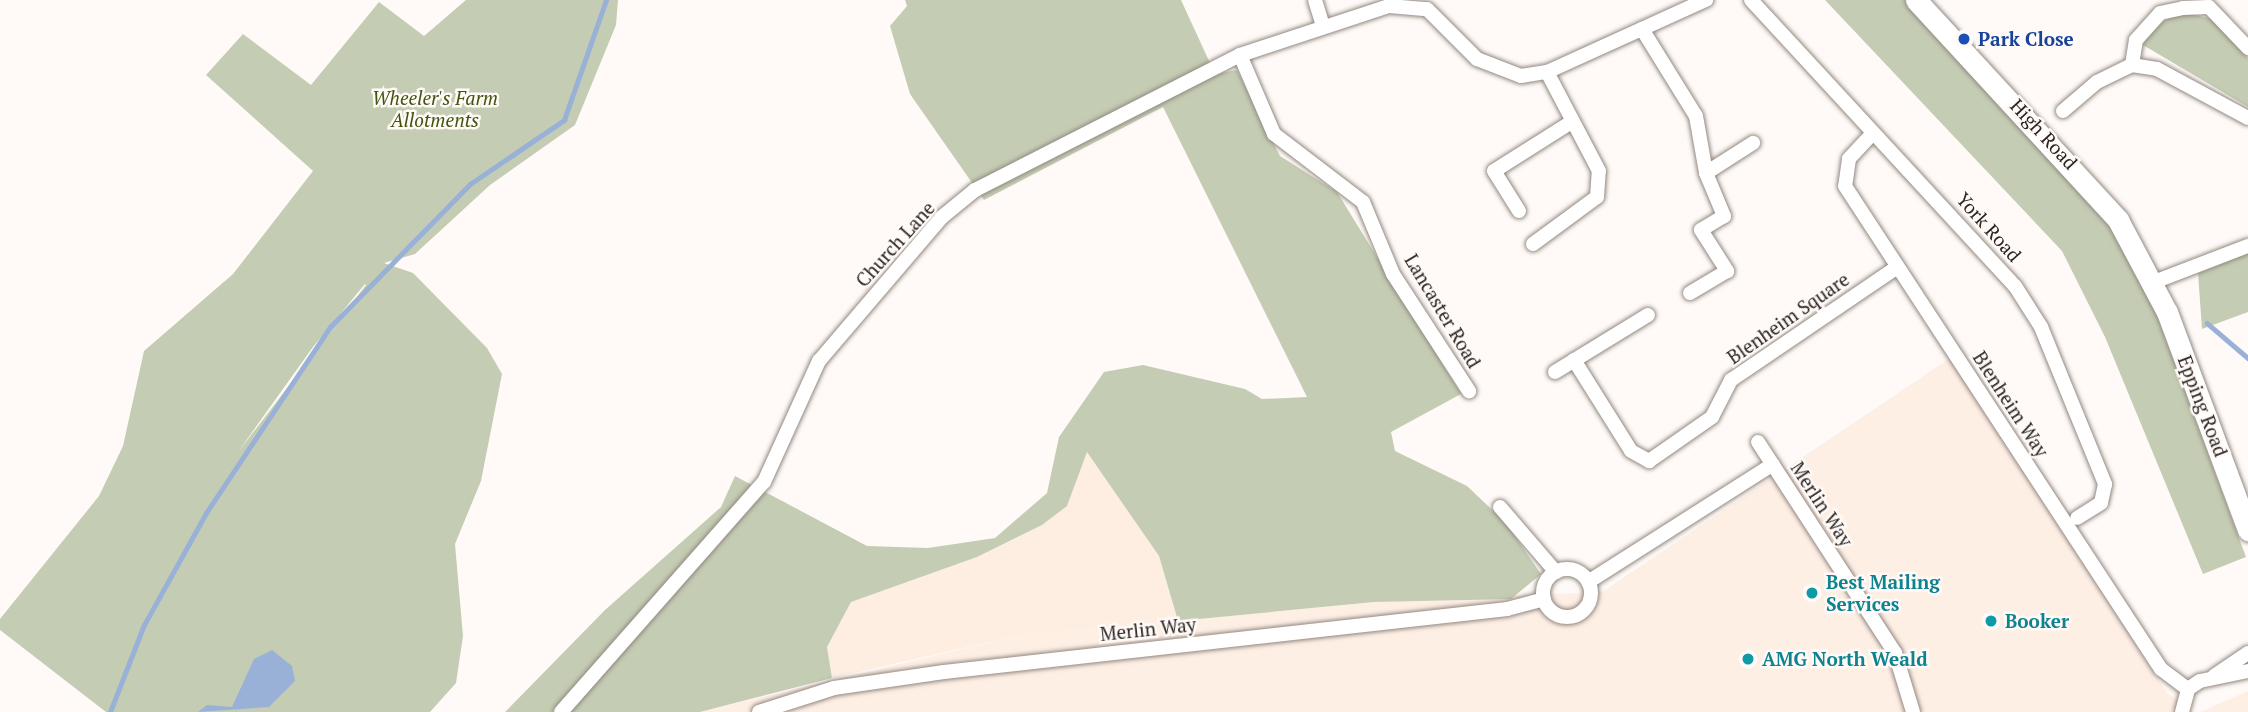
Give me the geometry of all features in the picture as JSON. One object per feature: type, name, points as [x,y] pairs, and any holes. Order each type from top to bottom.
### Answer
[{"type":"main road","name":"High Road","points":[[1916,0],[2077,169],[2118,220],[2154,282]]},
{"type":"main road","name":"Epping Road","points":[[2154,282],[2248,530]]},
{"type":"street","points":[[1315,0],[1323,26]]},
{"type":"street","points":[[1415,2],[1440,16],[1477,59],[1502,71],[1547,72],[1706,0]]},
{"type":"street","name":"York Road","points":[[1751,0],[1992,257],[2041,327],[2105,484],[2101,503],[2077,518]]},
{"type":"street","name":"Church Lane","points":[[561,712],[764,482],[819,361],[942,217],[1011,169],[1240,55],[1323,26],[1415,2]]},
{"type":"street","points":[[2132,65],[2137,40],[2160,13],[2183,8],[2209,7],[2248,48]]},
{"type":"street","points":[[1642,29],[1696,116],[1706,173],[1724,216],[1701,230],[1727,271],[1690,293]]},
{"type":"street","name":"Lancaster Road","points":[[1240,55],[1274,134],[1363,202],[1393,274],[1469,391]]},
{"type":"street","points":[[2063,111],[2097,82],[2132,65],[2157,69],[2248,118]]},
{"type":"street","points":[[1533,244],[1597,197],[1599,171],[1570,123],[1547,72]]},
{"type":"street","points":[[1519,211],[1494,171],[1570,123]]},
{"type":"street","name":"Blenheim Way","points":[[1873,133],[1849,159],[1843,179],[1897,267],[2161,669],[2188,689]]},
{"type":"street","points":[[1706,173],[1753,143]]},
{"type":"street","points":[[2154,282],[2248,246]]},
{"type":"street","name":"Blenheim Square","points":[[1574,360],[1631,451],[1649,461],[1712,417],[1731,380],[1897,267]]},
{"type":"street","points":[[1555,372],[1648,315]]},
{"type":"street","name":"Merlin Way","points":[[1758,442],[1895,653],[1913,712]]},
{"type":"street","name":"Merlin Way","points":[[1588,582],[1773,464]]},
{"type":"street","points":[[1500,507],[1556,572]]},
{"type":"street","points":[[1556,572],[1577,572],[1588,582],[1589,602],[1573,616],[1558,615],[1544,599],[1547,580],[1556,572]]},
{"type":"street","name":"Merlin Way","points":[[759,712],[834,688],[932,674],[1507,610],[1544,599]]},
{"type":"street","points":[[2182,712],[2188,689],[2214,676],[2248,653]]},
{"type":"street","points":[[2214,676],[2248,671]]},
{"type":"shaded area","points":[[1950,358],[2167,693],[2193,712],[700,712],[1012,637],[1374,602],[1602,592]]},
{"type":"shaded area","points":[[1087,451],[1159,556],[1178,621],[1012,637],[832,678],[827,647],[851,602],[977,557],[1042,525],[1067,505]]},
{"type":"shaded area","points":[[2248,691],[2248,712],[2200,712]]},
{"type":"green space","name":"Wheeler's Farm Allotments","points":[[466,0],[618,0],[616,25],[575,125],[490,185],[415,254],[384,263],[413,273],[487,348],[502,374],[481,481],[455,544],[463,636],[456,683],[430,712],[106,712],[0,630],[0,619],[99,496],[123,446],[144,351],[233,274],[313,171],[206,75],[243,34],[311,85],[379,2],[424,36]],"holes":[[[366,285],[238,452],[313,347]]]},
{"type":"green space","points":[[905,0],[1181,0],[1215,74],[1237,70],[1280,156],[1337,192],[1461,394],[1391,432],[1395,451],[1467,486],[1505,522],[1541,574],[1511,599],[1374,602],[1178,621],[1159,556],[1087,452],[1067,506],[1042,525],[977,557],[851,602],[827,647],[832,678],[700,712],[505,712],[605,610],[721,507],[735,476],[867,546],[928,548],[995,538],[1047,493],[1059,437],[1104,372],[1143,365],[1245,389],[1262,399],[1307,397],[1163,107],[984,200],[910,94],[890,26],[907,6]]},
{"type":"green space","points":[[1825,0],[1906,0],[2094,201],[2142,275],[2246,557],[2203,574],[2105,337],[2062,251]]},
{"type":"green space","points":[[2181,12],[2218,20],[2248,58],[2248,107],[2143,45],[2152,28]]},
{"type":"green space","points":[[2248,253],[2248,312],[2202,329],[2198,273]]},
{"type":"water","points":[[272,650],[292,666],[295,681],[269,707],[198,712],[207,705],[232,707],[254,659]]},
{"type":"waterway","points":[[110,712],[144,625],[206,513],[330,327],[470,184],[564,120],[606,0]]},
{"type":"waterway","points":[[2207,323],[2248,358]]},
{"type":"place","name":"Park Close","points":[[1964,39]]},
{"type":"place","name":"Best Mailing Services","points":[[1812,593]]},
{"type":"place","name":"Booker","points":[[1991,621]]},
{"type":"place","name":"AMG North Weald","points":[[1748,659]]}]
